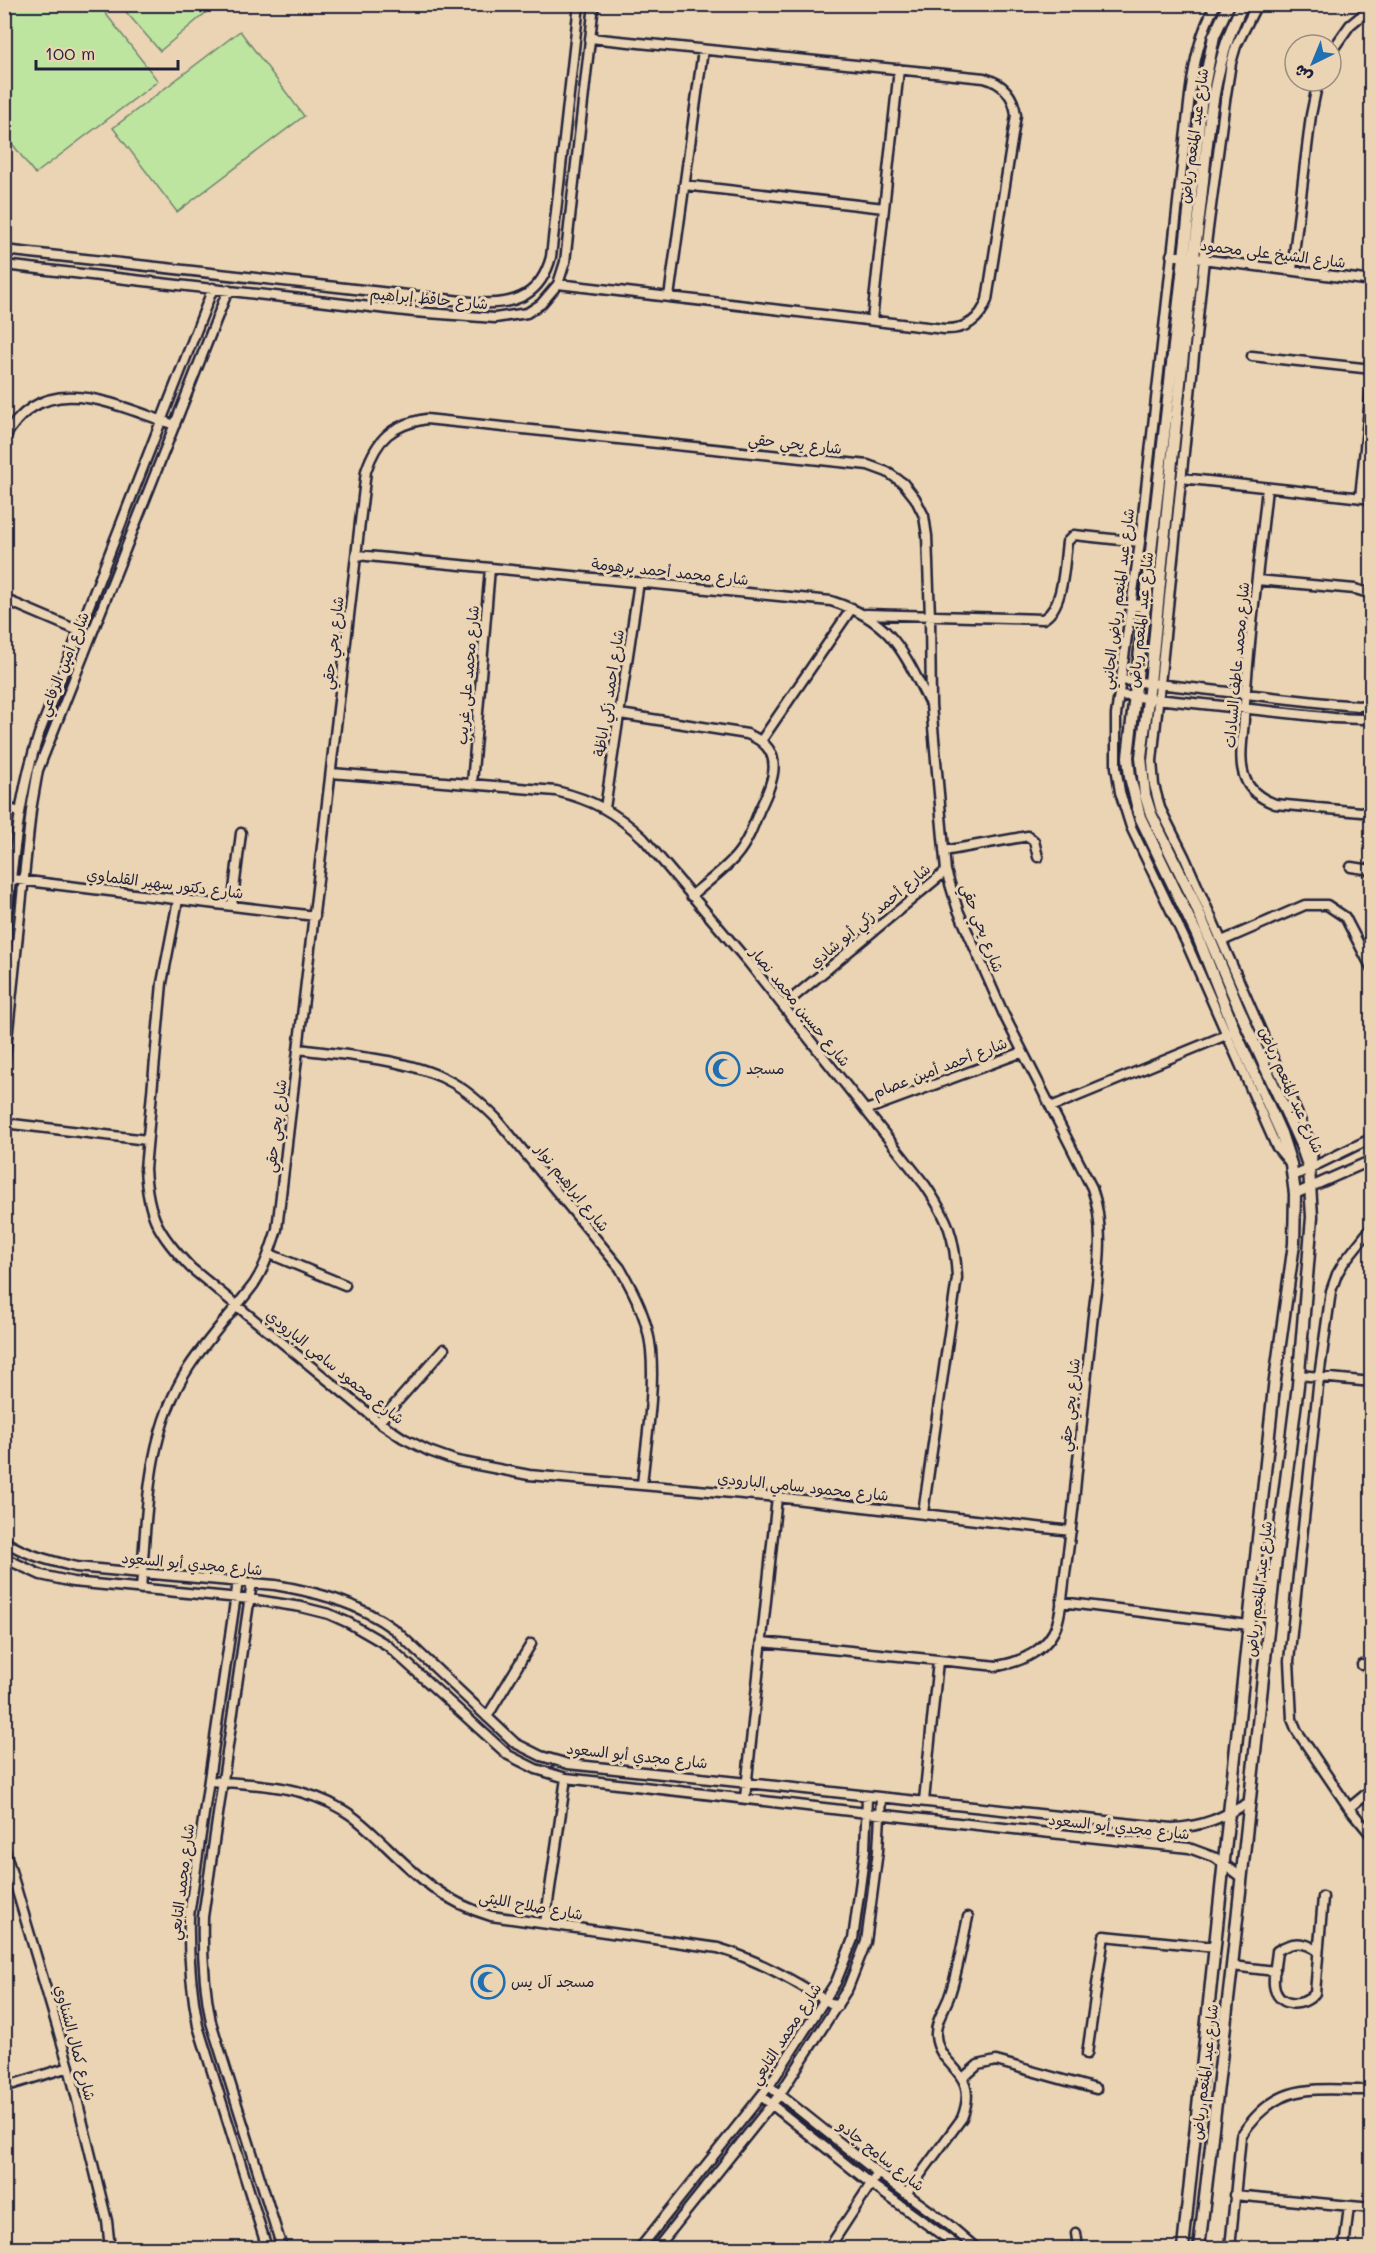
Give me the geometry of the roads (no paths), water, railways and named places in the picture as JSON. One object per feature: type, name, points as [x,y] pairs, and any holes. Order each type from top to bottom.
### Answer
[{"type":"street","name":"شارع حافظ إبراهيم","points":[[4,250],[493,304],[519,299],[535,288],[548,271],[551,257],[579,4]]},
{"type":"street","name":"شارع حافظ إبراهيم","points":[[4,265],[414,312],[495,318],[527,313],[541,304],[558,284],[566,262],[594,4]]},
{"type":"street","points":[[1196,95],[1194,66],[1202,37],[1216,4]]},
{"type":"street","name":"شارع عبد المنعم رياض","points":[[1199,2248],[1274,1575],[1281,1534],[1299,1375],[1311,1246],[1309,1167],[1192,897],[1151,814],[1142,776],[1141,757],[1155,684],[1188,257],[1196,95],[1214,36],[1229,4]]},
{"type":"street","name":"شارع عبد المنعم رياض","points":[[1183,2248],[1274,1388],[1294,1244],[1295,1194],[1294,1176],[1281,1133],[1231,1033],[1197,935],[1140,817],[1129,766],[1130,735],[1188,257],[1216,79],[1226,40],[1243,4]]},
{"type":"street","name":"شارع عبد المنعم رياض الجانبي","points":[[1231,1033],[1126,815],[1116,767],[1116,715],[1140,542],[1188,257],[1231,63],[1242,30],[1257,4]]},
{"type":"street","points":[[1343,35],[1350,25],[1371,7]]},
{"type":"street","points":[[558,284],[951,329],[965,326],[981,313],[987,300],[1016,115],[1007,91],[991,79],[590,38]]},
{"type":"street","points":[[669,297],[703,50]]},
{"type":"street","points":[[872,320],[899,69]]},
{"type":"street","points":[[1292,270],[1315,93]]},
{"type":"street","points":[[562,159],[577,161]]},
{"type":"street","points":[[684,185],[884,208]]},
{"type":"street","name":"شارع عبد المنعم رياض الجانبي","points":[[1155,684],[1181,478],[1188,257]]},
{"type":"street","name":"شارع الشيخ على محمود","points":[[1188,257],[1371,281]]},
{"type":"street","points":[[110,276],[111,261]]},
{"type":"street","name":"شارع أمين الرفاعي","points":[[4,937],[19,812],[28,767],[213,288]]},
{"type":"street","name":"شارع أمين الرفاعي","points":[[4,1068],[31,810],[38,770],[228,290]]},
{"type":"street","points":[[414,312],[415,296]]},
{"type":"street","points":[[1252,356],[1371,369]]},
{"type":"street","points":[[1360,498],[1371,378]]},
{"type":"street","points":[[4,439],[13,423],[29,408],[49,398],[72,395],[94,399],[175,425]]},
{"type":"street","name":"شارع يحي حقي","points":[[141,1589],[151,1474],[164,1419],[189,1368],[255,1282],[270,1254],[277,1229],[366,471],[371,455],[380,441],[393,429],[409,422],[426,419],[868,465],[887,472],[903,483],[915,498],[924,516],[927,536],[931,705],[946,871],[972,946],[1098,1204],[1100,1221],[1095,1300],[1071,1531],[1061,1602],[1057,1624],[1049,1638],[1039,1649],[1012,1664],[997,1666],[938,1661],[762,1642]]},
{"type":"street","points":[[1181,478],[1371,499]]},
{"type":"street","name":"شارع محمد عاطف السادات","points":[[1267,488],[1246,694],[1242,767],[1245,780],[1252,791],[1262,799],[1275,804],[1371,813]]},
{"type":"street","points":[[865,614],[1043,619],[1049,616],[1056,607],[1067,542],[1070,538],[1074,536],[1140,542]]},
{"type":"street","points":[[115,542],[127,547]]},
{"type":"street","name":"شارع محمد أحمد برهومة","points":[[357,555],[831,601],[865,614],[886,630],[902,650],[931,705]]},
{"type":"street","name":"شارع محمد على غريب","points":[[472,784],[490,568]]},
{"type":"street","points":[[1257,580],[1355,589],[1371,594]]},
{"type":"street","name":"شارع احمد زكي اباظة","points":[[605,808],[639,582]]},
{"type":"street","points":[[4,599],[79,631]]},
{"type":"street","points":[[1132,605],[1146,606]]},
{"type":"street","points":[[760,741],[852,608]]},
{"type":"street","points":[[1122,680],[1359,706],[1371,704]]},
{"type":"street","points":[[1119,695],[1334,718],[1371,718]]},
{"type":"street","points":[[1153,698],[1152,761],[1154,784],[1160,808],[1185,858],[1313,1149],[1309,1167]]},
{"type":"street","points":[[620,714],[741,733],[760,741],[772,756],[774,775],[740,851],[691,896]]},
{"type":"street","points":[[1116,767],[1129,766]]},
{"type":"street","points":[[28,767],[38,770]]},
{"type":"street","name":"شارع حسين محمد نصار","points":[[331,773],[556,791],[581,797],[605,808],[626,822],[643,838],[783,1006],[939,1206],[951,1229],[956,1253],[957,1278],[923,1513]]},
{"type":"street","points":[[4,807],[19,812]]},
{"type":"street","points":[[232,906],[240,833]]},
{"type":"street","points":[[944,851],[1028,836],[1034,841],[1038,857]]},
{"type":"street","points":[[1351,867],[1371,870]]},
{"type":"street","name":"شارع أحمد زكي أبو شادي","points":[[783,1006],[946,871]]},
{"type":"street","name":"شارع دكتور سهير القلماوي","points":[[11,879],[315,916]]},
{"type":"street","name":"شارع محمود سامي البارودي","points":[[178,900],[162,983],[144,1169],[147,1197],[155,1224],[171,1248],[191,1269],[379,1422],[403,1438],[457,1461],[529,1474],[777,1497],[1071,1531]]},
{"type":"street","points":[[1221,941],[1305,904],[1327,905],[1345,917],[1371,969]]},
{"type":"street","points":[[1051,1107],[1231,1033]]},
{"type":"street","name":"شارع ابراهيم نوار","points":[[299,1049],[425,1070],[451,1082],[475,1098],[496,1118],[620,1268],[645,1321],[651,1350],[650,1401],[642,1485]]},
{"type":"street","name":"شارع أحمد أمين عصام","points":[[866,1110],[1023,1052]]},
{"type":"street","points":[[4,1123],[147,1140]]},
{"type":"street","points":[[1294,1176],[1371,1138]]},
{"type":"street","points":[[1295,1194],[1371,1160]]},
{"type":"street","points":[[1371,1227],[1337,1274],[1331,1291],[1319,1377],[1289,1660],[1292,1719],[1349,1808],[1371,1836]]},
{"type":"street","points":[[270,1254],[345,1285]]},
{"type":"street","points":[[379,1422],[444,1349]]},
{"type":"street","points":[[1299,1375],[1371,1382]]},
{"type":"street","points":[[745,1798],[777,1497]]},
{"type":"street","points":[[1259,1528],[1267,1537],[1276,1537],[1281,1534]]},
{"type":"street","name":"شارع مجدي أبو السعود","points":[[4,1541],[45,1560],[76,1567],[252,1582],[305,1591],[356,1606],[394,1630],[515,1743],[541,1756],[568,1764],[867,1797],[1187,1828],[1202,1825],[1229,1814],[1250,1802]]},
{"type":"street","name":"شارع مجدي أبو السعود","points":[[4,1558],[41,1575],[63,1580],[236,1597],[301,1607],[329,1614],[368,1633],[403,1659],[508,1755],[536,1769],[566,1778],[1198,1850],[1208,1853],[1242,1878]]},
{"type":"street","points":[[1254,1571],[1263,1568],[1274,1575]]},
{"type":"street","name":"شارع محمد التابعي","points":[[238,1581],[189,1916],[188,1953],[191,1989],[198,2026],[267,2248]]},
{"type":"street","name":"شارع محمد التابعي","points":[[252,1582],[203,1917],[202,1953],[204,1988],[211,2022],[282,2248]]},
{"type":"street","points":[[1061,1602],[1249,1625]]},
{"type":"street","points":[[487,1717],[531,1644]]},
{"type":"street","points":[[924,1801],[938,1661]]},
{"type":"street","points":[[1362,1665],[1371,1665]]},
{"type":"street","points":[[544,1923],[566,1778]]},
{"type":"street","name":"شارع صلاح الليثى","points":[[208,1781],[282,1787],[324,1800],[362,1823],[420,1879],[453,1902],[491,1916],[718,1948],[745,1956],[771,1968],[837,2007]]},
{"type":"street","points":[[1349,1808],[1371,1789]]},
{"type":"street","name":"شارع محمد التابعي","points":[[640,2248],[762,2096],[836,1982],[853,1939],[863,1870],[867,1797]]},
{"type":"street","name":"شارع محمد التابعي","points":[[657,2248],[772,2105],[848,1988],[866,1942],[876,1872],[881,1798]]},
{"type":"street","points":[[1156,1844],[1158,1826]]},
{"type":"street","name":"شارع كمال الشناوي","points":[[4,1847],[69,2067],[107,2221],[110,2248]]},
{"type":"street","points":[[1318,1952],[1302,1943],[1285,1946],[1277,1951],[1274,1984],[1279,1996],[1291,2004],[1305,2002],[1315,1993],[1323,1898]]},
{"type":"street","points":[[906,2194],[963,2118],[968,2094],[963,2078],[941,2051],[936,2038],[937,2024],[949,1996],[968,1917]]},
{"type":"street","points":[[1087,2054],[1104,1936],[1215,1947]]},
{"type":"street","points":[[1232,1966],[1275,1971]]},
{"type":"street","points":[[963,2078],[978,2065],[996,2061],[1096,2089]]},
{"type":"street","points":[[4,2087],[69,2067]]},
{"type":"street","name":"شارع سامح جادو","points":[[769,2086],[878,2173],[949,2225],[975,2248]]},
{"type":"street","points":[[1230,2248],[1241,2136],[1251,2121],[1268,2105],[1285,2094],[1306,2090],[1371,2090]]},
{"type":"street","name":"شارع سامح جادو","points":[[762,2096],[871,2184],[960,2248]]},
{"type":"street","points":[[829,2248],[878,2173]]},
{"type":"street","points":[[1234,2195],[1371,2208]]},
{"type":"street","points":[[1344,2248],[1349,2206]]},
{"type":"street","points":[[1076,2233],[1078,2248]]},
{"type":"place","name":"مسجد","points":[[723,1069]]},
{"type":"place","name":"مسجد آل يس","points":[[488,1982]]}]
